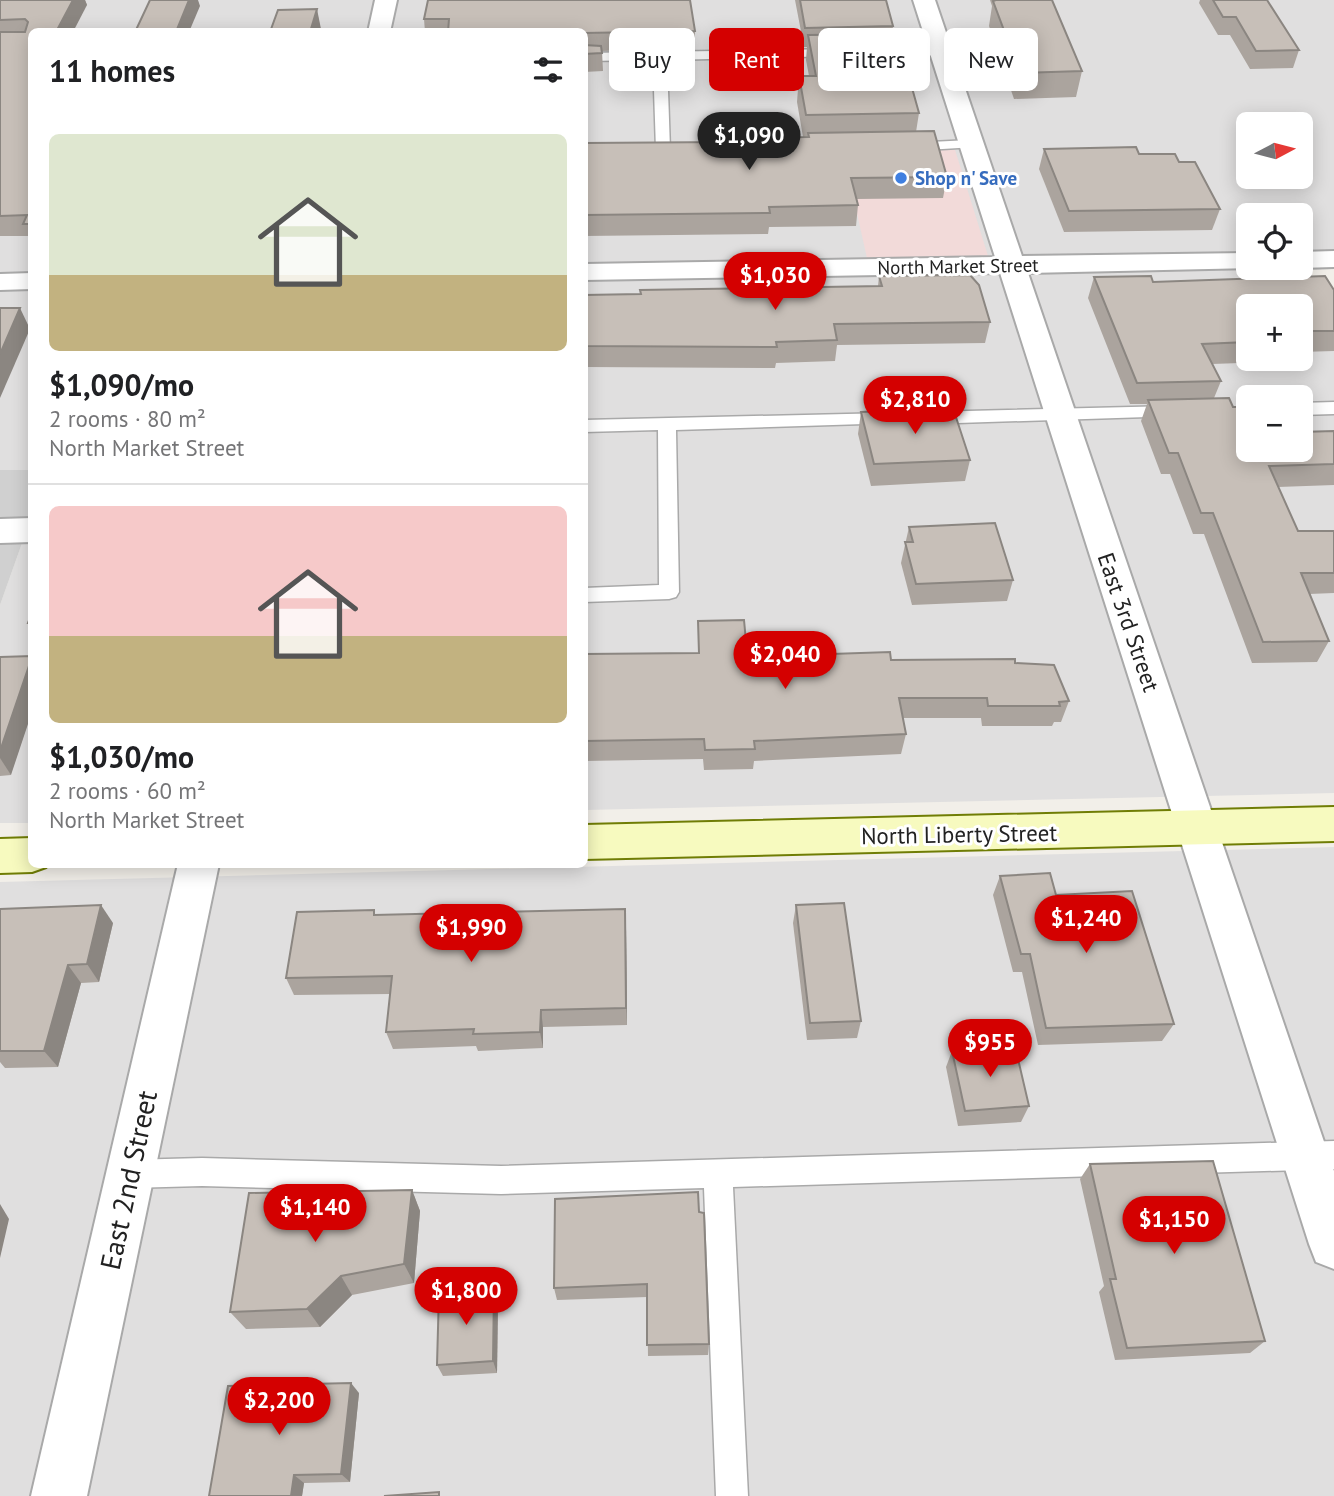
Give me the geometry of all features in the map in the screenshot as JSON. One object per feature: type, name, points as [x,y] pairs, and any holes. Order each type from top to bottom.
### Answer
[{"type":"street","points":[[380,28],[386,0]]},
{"type":"street","name":"East 3rd Street","points":[[924,0],[1009,265],[1199,828],[1320,1156],[1334,1244]]},
{"type":"street","name":"North Market Street","points":[[588,272],[1236,261]]},
{"type":"street","points":[[0,282],[28,281]]},
{"type":"street","points":[[0,531],[28,530]]},
{"type":"street","name":"North Liberty Street","points":[[588,842],[1334,824]]},
{"type":"street","points":[[0,856],[28,855]]},
{"type":"street","name":"East 2nd Street","points":[[59,1496],[198,868]]},
{"type":"lane","points":[[695,55],[940,52]]},
{"type":"lane","points":[[588,57],[609,56]]},
{"type":"lane","points":[[661,91],[663,150]]},
{"type":"lane","points":[[899,147],[970,144]]},
{"type":"lane","points":[[1313,409],[1334,408]]},
{"type":"lane","points":[[588,426],[1197,412]]},
{"type":"lane","points":[[588,595],[669,592],[667,424]]},
{"type":"lane","points":[[130,1174],[202,1172],[501,1180],[1320,1156]]},
{"type":"lane","points":[[718,1173],[732,1496]]},
{"type":"shaded area","points":[[0,0],[1334,0],[1334,269],[1313,270],[1313,203],[1236,203],[1236,280],[1310,280],[1334,323],[1334,793],[588,810],[588,28],[28,28],[28,470],[0,470]]},
{"type":"shaded area","points":[[955,150],[988,256],[867,258],[843,151]]},
{"type":"shaded area","points":[[0,470],[28,470],[28,526],[0,605]]},
{"type":"shaded area","points":[[28,526],[28,823],[0,823],[0,605]]},
{"type":"shaded area","points":[[1334,847],[1334,1496],[0,1496],[0,882]]},
{"type":"building","points":[[0,0],[73,0],[58,28],[28,28],[28,224],[23,224],[27,215],[0,216],[0,32],[25,32],[28,22],[25,19],[0,20]]},
{"type":"building","points":[[150,0],[189,0],[178,28],[137,28]]},
{"type":"building","points":[[428,0],[690,0],[695,28],[609,28],[609,33],[588,33],[588,28],[448,28],[449,19],[424,19]]},
{"type":"building","points":[[800,0],[886,0],[893,26],[805,28]]},
{"type":"building","points":[[1052,0],[1082,71],[1038,72],[1038,28],[1003,28],[993,1]]},
{"type":"building","points":[[1213,0],[1267,0],[1299,50],[1256,51],[1236,17],[1223,17]]},
{"type":"building","points":[[317,9],[311,28],[271,28],[278,10]]},
{"type":"building","points":[[808,35],[818,35],[818,91],[913,91],[919,113],[806,115],[802,91],[804,91],[804,76],[816,76]]},
{"type":"building","points":[[588,45],[601,46],[602,53],[588,54]]},
{"type":"building","points":[[934,131],[947,177],[851,178],[858,205],[769,207],[770,213],[588,215],[588,143],[726,142],[726,138],[809,137],[808,133]]},
{"type":"building","points":[[1136,147],[1139,154],[1175,154],[1179,162],[1195,162],[1220,209],[1069,211],[1044,149]]},
{"type":"building","points":[[970,275],[979,285],[990,322],[834,324],[837,340],[776,342],[777,347],[588,346],[588,295],[641,294],[640,290],[882,286],[879,276]]},
{"type":"building","points":[[1151,276],[1153,282],[1313,280],[1313,276],[1325,276],[1334,290],[1334,331],[1313,331],[1313,294],[1236,294],[1236,343],[1202,344],[1221,381],[1137,383],[1094,277]]},
{"type":"building","points":[[0,308],[20,308],[0,354]]},
{"type":"building","points":[[1229,398],[1233,407],[1236,407],[1236,462],[1313,462],[1313,432],[1334,431],[1334,464],[1269,466],[1298,531],[1334,531],[1334,573],[1301,573],[1329,641],[1263,642],[1213,513],[1201,513],[1178,453],[1169,453],[1148,400]]},
{"type":"building","points":[[953,408],[970,460],[874,464],[861,412]]},
{"type":"building","points":[[995,523],[1013,580],[916,584],[905,542],[913,542],[909,527]]},
{"type":"building","points":[[744,620],[747,652],[830,649],[831,654],[890,652],[891,660],[1015,659],[1015,663],[1054,665],[1069,701],[1059,702],[1060,706],[988,706],[987,698],[899,698],[906,734],[754,741],[755,749],[705,750],[704,739],[588,741],[588,654],[699,653],[698,621]]},
{"type":"building","points":[[28,656],[28,669],[0,751],[0,657]]},
{"type":"building","points":[[1050,873],[1056,895],[1132,891],[1174,1024],[1046,1028],[1030,954],[1021,954],[1000,876]]},
{"type":"building","points":[[844,903],[861,1021],[810,1023],[796,905]]},
{"type":"building","points":[[101,905],[87,964],[68,965],[44,1051],[0,1051],[0,909]]},
{"type":"building","points":[[625,909],[626,1008],[541,1010],[540,1032],[473,1034],[474,1029],[386,1032],[392,976],[286,978],[297,912],[374,910],[374,915]]},
{"type":"building","points":[[1015,1046],[1029,1106],[965,1111],[952,1051]]},
{"type":"building","points":[[1213,1161],[1265,1341],[1127,1348],[1110,1279],[1116,1279],[1090,1164]]},
{"type":"building","points":[[412,1190],[404,1264],[341,1276],[307,1309],[230,1312],[249,1193]]},
{"type":"building","points":[[698,1192],[699,1212],[704,1213],[709,1344],[647,1345],[647,1284],[554,1288],[555,1199]]},
{"type":"building","points":[[494,1288],[493,1361],[437,1365],[439,1292]]},
{"type":"building","points":[[351,1383],[341,1474],[294,1475],[291,1496],[209,1496],[228,1386]]},
{"type":"building","points":[[439,1492],[439,1496],[384,1496]]},
{"type":"place","name":"Shop n' Save","points":[[901,178]]}]
